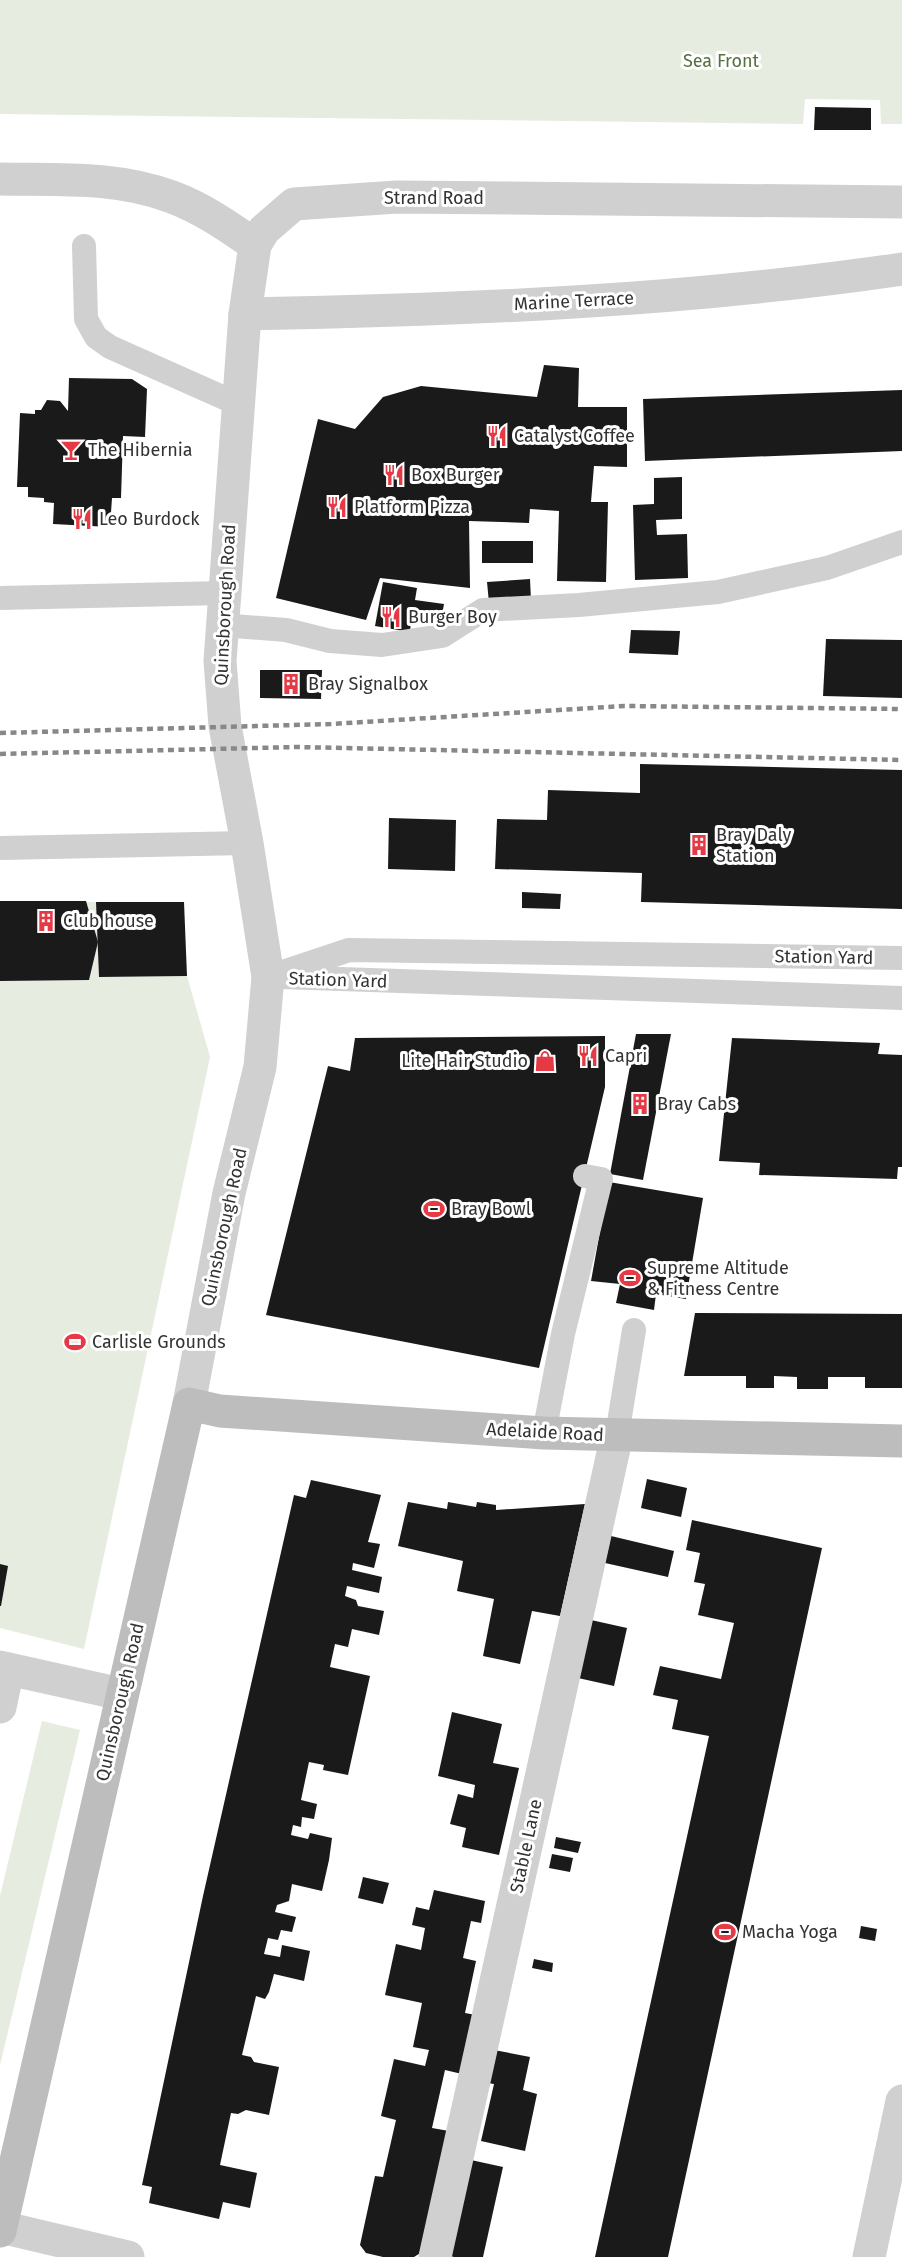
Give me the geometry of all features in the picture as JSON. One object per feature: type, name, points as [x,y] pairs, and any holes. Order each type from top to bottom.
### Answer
[{"type":"main road","name":"Adelaide Road","points":[[189,1404],[220,1411],[544,1433],[902,1441]]},
{"type":"main road","name":"Quinsborough Road","points":[[0,2229],[189,1404]]},
{"type":"street","points":[[0,179],[120,183],[152,190],[211,216],[255,245]]},
{"type":"street","name":"Strand Road","points":[[255,245],[264,230],[294,204],[316,201],[397,197],[902,202]]},
{"type":"street","name":"Quinsborough Road","points":[[189,1404],[229,1193],[260,1067],[268,977],[248,843],[225,726],[220,686],[222,609],[245,314],[255,245]]},
{"type":"street","name":"Marine Terrace","points":[[245,314],[421,310],[695,294],[902,269]]},
{"type":"street","name":"Stable Lane","points":[[435,2257],[617,1435]]},
{"type":"street","points":[[0,1707],[4,1668],[121,1694]]},
{"type":"street","points":[[869,2257],[902,2101]]},
{"type":"street","points":[[0,2229],[128,2257]]},
{"type":"lane","points":[[84,246],[86,319],[96,337],[110,347],[238,404]]},
{"type":"lane","points":[[2,598],[222,609],[286,630],[330,641],[382,645],[442,636],[483,610],[579,605],[718,592],[827,568],[902,542]]},
{"type":"lane","points":[[0,848],[248,843]]},
{"type":"lane","name":"Station Yard","points":[[268,977],[349,950],[902,958]]},
{"type":"lane","name":"Station Yard","points":[[268,977],[902,998]]},
{"type":"lane","points":[[544,1433],[563,1334],[601,1179],[585,1176]]},
{"type":"lane","points":[[617,1435],[633,1330]]},
{"type":"green space","name":"Sea Front","points":[[0,0],[902,0],[902,124],[881,124],[880,100],[805,99],[803,124],[0,114]]},
{"type":"green space","name":"Carlisle Grounds","points":[[0,901],[96,902],[99,977],[187,976],[210,1057],[84,1649],[0,1628]]},
{"type":"green space","points":[[42,1721],[80,1730],[0,2065],[0,1896]]},
{"type":"building","points":[[815,107],[871,108],[871,130],[814,130]]},
{"type":"building","points":[[544,365],[579,368],[578,407],[627,407],[627,467],[594,466],[591,502],[608,502],[606,582],[557,581],[559,511],[530,509],[529,523],[469,521],[470,588],[380,578],[366,620],[276,598],[318,419],[355,429],[383,397],[421,386],[537,397]]},
{"type":"building","name":"The Hibernia","points":[[69,378],[132,379],[147,389],[145,437],[123,436],[121,498],[112,498],[110,527],[53,524],[54,503],[44,502],[44,498],[28,497],[28,487],[17,487],[20,413],[35,414],[35,410],[41,410],[47,400],[60,401],[68,411]]},
{"type":"building","points":[[902,390],[902,451],[645,461],[643,399]]},
{"type":"building","points":[[682,477],[682,519],[656,520],[657,535],[687,534],[688,578],[635,580],[633,505],[654,504],[654,478]]},
{"type":"building","points":[[482,541],[533,541],[533,563],[482,563]]},
{"type":"building","points":[[530,579],[531,600],[489,603],[487,582]]},
{"type":"building","points":[[383,582],[417,588],[415,600],[444,604],[440,626],[411,621],[410,632],[375,626]]},
{"type":"building","points":[[631,630],[680,631],[678,655],[629,653]]},
{"type":"building","points":[[826,639],[902,640],[902,698],[823,696]]},
{"type":"building","name":"Bray Signalbox","points":[[260,670],[322,670],[321,699],[260,698]]},
{"type":"building","name":"Bray Daly Station","points":[[640,764],[902,770],[902,909],[641,902],[642,873],[495,869],[497,819],[547,820],[548,790],[640,793]]},
{"type":"building","points":[[389,818],[456,820],[455,871],[388,869]]},
{"type":"building","points":[[522,892],[561,894],[560,909],[522,908]]},
{"type":"building","name":"Club house","points":[[0,901],[86,901],[98,942],[89,980],[0,981]]},
{"type":"building","points":[[96,902],[184,902],[187,976],[99,977]]},
{"type":"building","name":"Bray Cabs","points":[[636,1034],[671,1034],[643,1180],[610,1174]]},
{"type":"building","name":"Bray Bowl","points":[[605,1036],[605,1087],[539,1368],[266,1315],[328,1066],[350,1071],[355,1038]]},
{"type":"building","points":[[732,1038],[880,1043],[878,1054],[902,1055],[902,1167],[898,1167],[897,1179],[759,1175],[760,1163],[719,1161]]},
{"type":"building","points":[[609,1182],[703,1198],[686,1299],[656,1294],[654,1310],[616,1303],[620,1284],[591,1281]]},
{"type":"building","points":[[695,1313],[902,1314],[902,1388],[865,1388],[865,1377],[828,1377],[828,1389],[797,1389],[797,1377],[774,1376],[774,1388],[746,1388],[746,1376],[684,1376]]},
{"type":"building","points":[[647,1479],[687,1488],[681,1517],[641,1508]]},
{"type":"building","points":[[311,1480],[381,1495],[368,1542],[380,1544],[374,1568],[353,1563],[352,1570],[382,1577],[379,1593],[347,1586],[345,1596],[356,1600],[358,1606],[384,1611],[379,1635],[352,1629],[348,1647],[335,1644],[330,1667],[370,1676],[348,1775],[323,1770],[324,1765],[309,1762],[301,1800],[317,1804],[314,1819],[302,1817],[301,1827],[293,1825],[291,1835],[308,1839],[310,1833],[332,1838],[329,1860],[322,1891],[292,1884],[289,1901],[277,1905],[275,1912],[296,1917],[292,1932],[281,1930],[278,1940],[268,1938],[264,1954],[280,1957],[282,1945],[310,1951],[304,1981],[274,1974],[265,1999],[256,1996],[242,2055],[251,2057],[254,2062],[279,2067],[269,2115],[246,2110],[238,2114],[231,2113],[220,2165],[257,2173],[250,2208],[223,2202],[219,2219],[149,2203],[152,2187],[142,2185],[203,1896],[294,1495],[306,1498]]},
{"type":"building","points":[[408,1502],[447,1509],[448,1502],[476,1507],[477,1502],[496,1505],[496,1510],[585,1504],[560,1616],[532,1611],[520,1664],[483,1656],[494,1599],[457,1591],[463,1561],[398,1546]]},
{"type":"building","points":[[692,1520],[822,1548],[668,2257],[595,2257],[709,1736],[672,1729],[678,1700],[653,1695],[660,1666],[721,1679],[734,1623],[698,1615],[705,1584],[694,1582],[700,1553],[686,1550]]},
{"type":"building","points":[[611,1536],[674,1551],[668,1577],[605,1563]]},
{"type":"building","points":[[0,1564],[8,1566],[1,1606],[0,1606]]},
{"type":"building","points":[[591,1620],[627,1628],[614,1686],[578,1678]]},
{"type":"building","points":[[452,1712],[502,1724],[493,1763],[519,1768],[499,1855],[462,1847],[466,1828],[450,1824],[458,1794],[473,1798],[475,1785],[438,1776]]},
{"type":"building","points":[[556,1837],[581,1842],[578,1853],[554,1848]]},
{"type":"building","points":[[552,1854],[573,1858],[570,1872],[549,1868]]},
{"type":"building","points":[[363,1877],[389,1883],[383,1904],[358,1898]]},
{"type":"building","points":[[434,1890],[485,1901],[481,1923],[471,1921],[463,1958],[476,1961],[465,2013],[476,2015],[462,2074],[445,2070],[432,2128],[449,2131],[422,2252],[414,2257],[383,2257],[366,2253],[360,2245],[375,2176],[383,2177],[396,2120],[381,2116],[394,2059],[425,2066],[429,2050],[413,2047],[422,2003],[385,1995],[396,1944],[421,1950],[425,1928],[412,1925],[416,1907],[429,1910]]},
{"type":"building","points":[[861,1926],[877,1929],[875,1941],[859,1938]]},
{"type":"building","points":[[534,1959],[553,1963],[552,1972],[532,1968]]},
{"type":"building","points":[[494,2050],[530,2057],[523,2090],[537,2094],[525,2151],[481,2141],[494,2084],[487,2083]]},
{"type":"building","points":[[471,2160],[503,2167],[483,2257],[454,2257],[450,2256]]},
{"type":"railway","points":[[0,733],[331,724],[624,706],[902,709]]},
{"type":"railway","points":[[0,754],[297,747],[902,760]]},
{"type":"place","name":"Catalyst Coffee","points":[[497,436]]},
{"type":"place","name":"The Hibernia","points":[[71,450]]},
{"type":"place","name":"Box Burger","points":[[394,475]]},
{"type":"place","name":"Platform Pizza","points":[[337,507]]},
{"type":"place","name":"Leo Burdock","points":[[82,519]]},
{"type":"place","name":"Burger Boy","points":[[391,617]]},
{"type":"place","name":"Bray Signalbox","points":[[291,684]]},
{"type":"place","name":"Bray Daly Station","points":[[699,845]]},
{"type":"place","name":"Club house","points":[[46,921]]},
{"type":"place","name":"Capri","points":[[588,1056]]},
{"type":"place","name":"Lite Hair Studio","points":[[545,1061]]},
{"type":"place","name":"Bray Cabs","points":[[640,1104]]},
{"type":"place","name":"Bray Bowl","points":[[434,1209]]},
{"type":"place","name":"Supreme Altitude & Fitness Centre","points":[[630,1278]]},
{"type":"place","name":"Carlisle Grounds","points":[[75,1342]]},
{"type":"place","name":"Macha Yoga","points":[[725,1932]]}]
